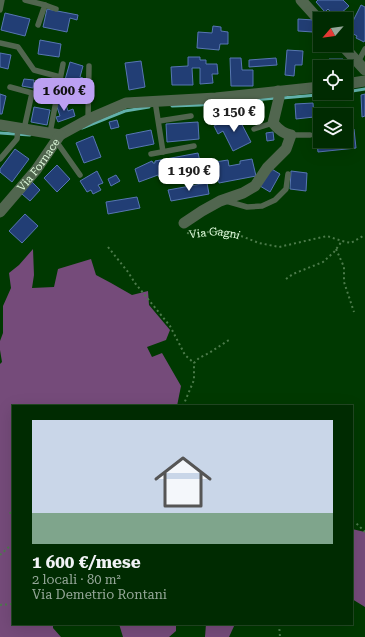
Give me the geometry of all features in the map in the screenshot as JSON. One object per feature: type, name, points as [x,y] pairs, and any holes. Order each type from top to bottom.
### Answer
[{"type":"street","points":[[302,0],[313,13]]},
{"type":"street","points":[[348,52],[361,66]]},
{"type":"street","points":[[353,83],[365,81]]},
{"type":"street","points":[[0,125],[19,132],[56,137],[88,120],[126,104],[156,105],[216,98],[278,97],[313,89]]},
{"type":"street","points":[[278,97],[273,123],[279,130],[292,134]]},
{"type":"street","name":"Via Gagni","points":[[185,228],[202,211],[224,200],[243,193],[255,186],[267,168],[286,149],[292,134]]},
{"type":"street","name":"Via Fornace","points":[[0,212],[36,170],[56,137]]},
{"type":"lane","points":[[0,10],[2,0]]},
{"type":"lane","points":[[25,0],[56,8]]},
{"type":"lane","points":[[38,25],[45,5]]},
{"type":"lane","points":[[0,43],[18,47],[34,70],[60,77]]},
{"type":"lane","points":[[361,66],[365,49]]},
{"type":"lane","points":[[63,64],[60,77],[56,137],[80,175]]},
{"type":"lane","points":[[88,120],[89,66]]},
{"type":"lane","points":[[0,159],[19,132],[32,94],[10,87]]},
{"type":"lane","points":[[156,105],[163,152]]},
{"type":"lane","points":[[159,120],[191,116]]},
{"type":"lane","points":[[254,129],[273,123]]},
{"type":"lane","points":[[292,134],[310,135]]},
{"type":"lane","points":[[151,154],[194,146]]},
{"type":"lane","points":[[224,200],[247,207],[262,206],[275,200],[286,189],[288,174]]},
{"type":"path","name":"Via Gagni","points":[[185,228],[192,234],[217,231],[236,234],[259,243],[279,246],[327,236],[342,242]]},
{"type":"path","points":[[286,279],[293,274],[323,262],[342,242],[351,243],[365,235]]},
{"type":"path","points":[[108,247],[170,326],[185,355],[194,363]]},
{"type":"path","points":[[336,249],[344,267],[344,282],[354,312]]},
{"type":"path","points":[[183,405],[194,380],[194,363],[199,358],[229,340]]},
{"type":"path","points":[[10,512],[12,517]]},
{"type":"path","points":[[353,522],[356,523],[365,532]]},
{"type":"path","points":[[0,555],[12,546]]},
{"type":"path","points":[[0,605],[12,604]]},
{"type":"path","points":[[279,625],[280,637]]},
{"type":"shaded area","points":[[33,249],[34,275],[32,288],[54,287],[58,269],[91,259],[96,275],[132,295],[148,291],[149,305],[170,330],[166,340],[147,347],[152,357],[162,353],[181,386],[177,405],[12,405],[12,625],[53,625],[53,628],[61,637],[0,637],[0,364],[2,362],[0,341],[3,333],[3,306],[11,288],[9,273],[19,265]]},
{"type":"shaded area","points":[[353,529],[365,532],[365,607],[353,600]]},
{"type":"shaded area","points":[[119,625],[176,625],[176,631],[169,637],[123,637]]},
{"type":"shaded area","points":[[206,625],[235,625],[229,637],[205,637]]},
{"type":"building","points":[[318,0],[343,0],[349,6],[342,12],[331,12],[328,9],[325,12],[316,2]]},
{"type":"building","points":[[361,5],[365,7],[364,42],[356,38],[357,36],[353,34],[353,21]]},
{"type":"building","points":[[47,9],[78,15],[77,20],[70,18],[67,32],[43,27]]},
{"type":"building","points":[[5,13],[30,19],[25,36],[1,30]]},
{"type":"building","points":[[298,19],[313,20],[313,32],[298,31]]},
{"type":"building","points":[[213,26],[221,27],[221,31],[228,32],[228,44],[220,44],[219,50],[197,48],[198,32],[212,33]]},
{"type":"building","points":[[40,40],[61,44],[59,57],[38,54]]},
{"type":"building","points":[[287,50],[303,51],[302,65],[295,65],[294,76],[285,75]]},
{"type":"building","points":[[0,53],[11,55],[8,69],[0,67]]},
{"type":"building","points":[[188,57],[200,57],[200,60],[206,60],[206,64],[217,64],[218,74],[212,74],[213,83],[200,84],[200,68],[192,68],[193,85],[172,85],[171,67],[188,66]]},
{"type":"building","points":[[230,58],[241,58],[242,70],[253,70],[253,86],[231,86]]},
{"type":"building","points":[[276,58],[277,65],[249,67],[249,60]]},
{"type":"building","points":[[329,59],[343,59],[343,60]]},
{"type":"building","points":[[141,61],[145,87],[129,90],[125,63]]},
{"type":"building","points":[[70,62],[83,66],[80,77],[83,78],[80,92],[63,87]]},
{"type":"building","points":[[24,79],[34,80],[33,88],[22,86]]},
{"type":"building","points":[[41,79],[53,82],[50,97],[38,94]]},
{"type":"building","points":[[0,94],[6,96],[2,114],[0,114]]},
{"type":"building","points":[[365,94],[365,116],[362,117],[361,95]]},
{"type":"building","points":[[65,101],[68,111],[73,109],[75,116],[58,122],[56,117],[60,116],[56,104]]},
{"type":"building","points":[[313,103],[313,117],[296,119],[295,104]]},
{"type":"building","points":[[34,107],[50,110],[47,125],[31,122]]},
{"type":"building","points":[[237,115],[251,142],[233,151],[223,131],[218,134],[214,126]]},
{"type":"building","points":[[117,120],[119,127],[111,129],[109,122]]},
{"type":"building","points":[[198,122],[199,139],[167,142],[166,124]]},
{"type":"building","points":[[354,129],[356,148],[318,152],[318,148],[353,148]]},
{"type":"building","points":[[151,130],[154,144],[129,149],[126,135]]},
{"type":"building","points":[[273,132],[274,140],[267,141],[266,133]]},
{"type":"building","points":[[93,136],[101,157],[84,163],[76,143]]},
{"type":"building","points":[[15,149],[29,159],[12,182],[0,172],[0,169]]},
{"type":"building","points":[[198,153],[202,170],[159,177],[158,175],[139,182],[135,169],[152,161],[155,163],[155,161]]},
{"type":"building","points":[[252,159],[256,176],[219,183],[215,162],[228,160],[229,166],[240,164],[240,161]]},
{"type":"building","points":[[57,165],[70,179],[57,192],[44,178]]},
{"type":"building","points":[[270,168],[280,174],[270,192],[260,186]]},
{"type":"building","points":[[97,171],[103,183],[98,185],[101,190],[93,194],[91,190],[87,192],[80,181]]},
{"type":"building","points":[[291,171],[307,173],[306,191],[290,189]]},
{"type":"building","points":[[116,175],[120,181],[111,186],[108,179]]},
{"type":"building","points":[[32,182],[40,190],[30,201],[22,194]]},
{"type":"building","points":[[207,183],[209,194],[171,201],[168,190]]},
{"type":"building","points":[[137,197],[140,208],[108,214],[106,202]]},
{"type":"building","points":[[25,214],[38,226],[22,243],[9,231]]},
{"type":"waterway","points":[[353,91],[365,89]]},
{"type":"waterway","points":[[282,98],[313,95]]},
{"type":"waterway","points":[[172,106],[276,98]]},
{"type":"waterway","points":[[82,128],[125,111],[149,107]]},
{"type":"waterway","points":[[0,133],[30,135]]}]
